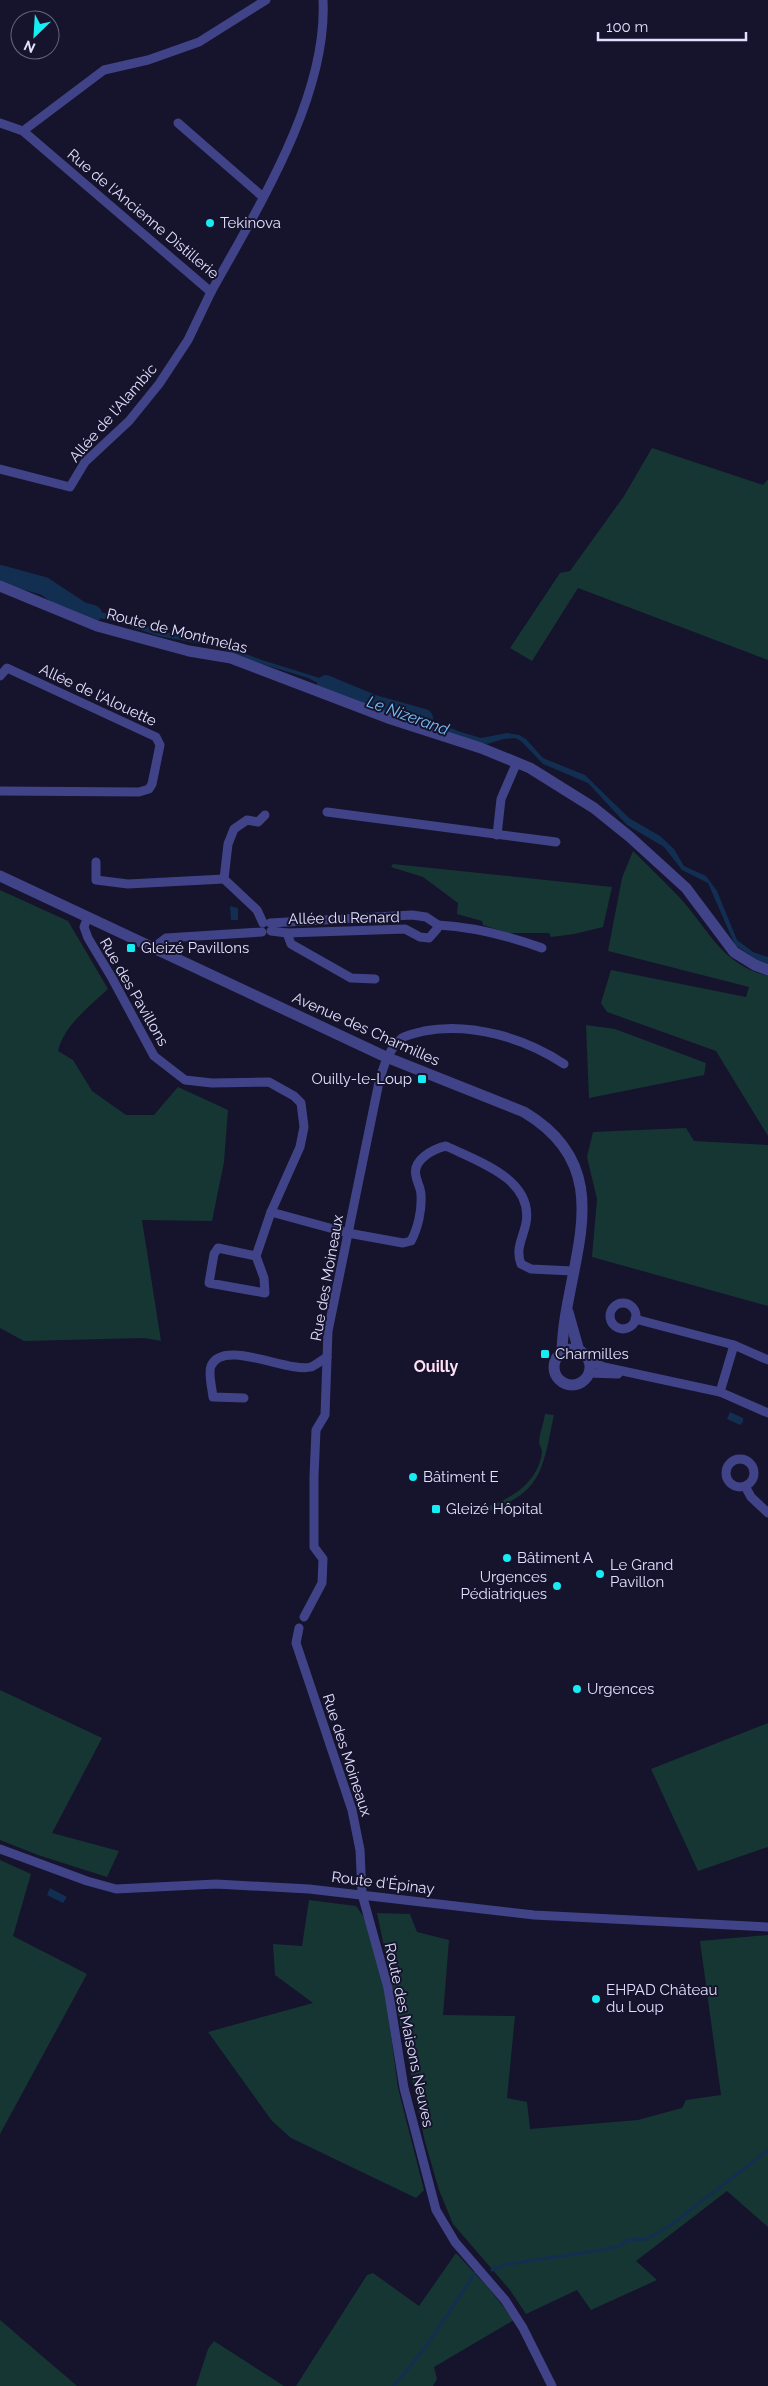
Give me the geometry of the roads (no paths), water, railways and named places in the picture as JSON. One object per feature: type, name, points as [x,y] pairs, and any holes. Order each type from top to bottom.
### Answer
[{"type":"street","points":[[0,123],[23,131],[104,70],[148,60],[199,42],[256,2],[266,0]]},
{"type":"street","name":"Rue de l'Ancienne Distillerie","points":[[23,131],[211,292],[263,197],[302,113],[316,64],[323,26],[323,0]]},
{"type":"street","points":[[178,122],[263,197]]},
{"type":"street","name":"Allée de l'Alambic","points":[[0,469],[70,487],[85,462],[128,421],[159,384],[188,340],[211,292]]},
{"type":"street","name":"Route de Montmelas","points":[[0,586],[97,626],[189,651],[231,658],[391,719],[517,762],[563,787],[608,819],[668,870],[686,888],[734,952],[749,962],[768,970]]},
{"type":"street","name":"Allée de l'Alouette","points":[[0,676],[7,668],[156,737],[160,745],[152,784],[149,789],[139,792],[0,791]]},
{"type":"street","points":[[497,834],[501,799],[517,762]]},
{"type":"street","points":[[327,812],[556,842]]},
{"type":"street","points":[[224,879],[226,850],[234,829],[247,820],[258,822],[264,815]]},
{"type":"street","points":[[96,862],[95,884],[224,879],[257,910],[267,927]]},
{"type":"street","name":"Avenue des Charmilles","points":[[2,876],[87,919],[386,1057],[524,1112],[545,1124],[562,1142],[576,1170],[583,1199],[582,1228],[566,1301],[562,1352]]},
{"type":"street","name":"Allée du Renard","points":[[153,948],[166,938],[267,927],[412,915],[426,917],[438,924],[464,926],[542,948]]},
{"type":"street","name":"Rue des Pavillons","points":[[87,919],[84,927],[88,938],[154,1056],[185,1080],[212,1083],[269,1082],[294,1096],[301,1103],[304,1127],[300,1147],[271,1212],[256,1256]]},
{"type":"street","name":"Allée du Renard","points":[[267,927],[287,933],[405,929],[420,937],[429,938],[438,929],[438,924]]},
{"type":"street","points":[[287,933],[291,944],[351,978],[375,979]]},
{"type":"street","points":[[386,1057],[404,1037],[437,1029],[464,1029],[514,1040],[550,1054],[564,1064]]},
{"type":"street","name":"Rue des Moineaux","points":[[304,1617],[322,1583],[323,1559],[314,1547],[314,1476],[316,1430],[325,1414],[328,1332],[379,1082],[386,1057]]},
{"type":"street","points":[[271,1212],[348,1233],[403,1243],[411,1241],[417,1230],[421,1196],[415,1175],[420,1162],[432,1149],[446,1146],[512,1181],[524,1196],[526,1224],[520,1236],[518,1250],[520,1264],[531,1270],[573,1271]]},
{"type":"street","points":[[218,1248],[256,1256],[264,1278],[265,1293],[209,1283],[214,1254],[218,1248]]},
{"type":"street","name":"Avenue des Charmilles","points":[[566,1301],[579,1351]]},
{"type":"street","points":[[635,1319],[734,1344],[768,1360]]},
{"type":"street","points":[[720,1392],[734,1344]]},
{"type":"street","points":[[589,1361],[589,1373],[584,1380],[576,1384],[562,1382],[554,1368],[556,1359],[562,1352],[568,1350],[579,1351],[589,1361],[636,1374],[720,1392],[768,1413]]},
{"type":"street","points":[[244,1398],[213,1397],[210,1368],[215,1359],[226,1355],[254,1358],[296,1368],[311,1367],[327,1356]]},
{"type":"street","points":[[589,1373],[636,1374]]},
{"type":"street","points":[[745,1486],[751,1497],[768,1513]]},
{"type":"street","name":"Rue des Moineaux","points":[[299,1628],[296,1643],[352,1810],[360,1850],[362,1894]]},
{"type":"street","name":"Route d'Épinay","points":[[0,1849],[87,1881],[116,1889],[216,1884],[362,1894],[534,1915],[768,1927]]},
{"type":"street","name":"Route des Maisons Neuves","points":[[362,1894],[388,1988],[404,2088],[436,2210],[455,2242],[505,2300],[523,2328],[552,2386]]},
{"type":"water","points":[[0,571],[45,584],[60,599],[79,607],[113,615],[161,631],[221,644],[262,660],[323,679],[348,693],[371,702],[401,711],[421,712],[442,725],[461,732],[481,738],[507,733],[519,735],[526,739],[543,758],[585,775],[629,818],[660,836],[674,849],[684,866],[706,876],[717,891],[737,940],[753,952],[768,957],[768,964],[757,960],[735,945],[708,883],[682,870],[664,847],[627,825],[588,783],[543,764],[521,741],[515,738],[487,744],[436,729],[419,718],[396,715],[348,698],[308,678],[246,659],[218,647],[158,636],[114,621],[85,615],[55,601],[42,588],[0,577]]},
{"type":"water","points":[[230,906],[238,908],[238,920],[231,920]]},
{"type":"water","points":[[730,1412],[743,1418],[743,1422],[740,1425],[727,1419]]},
{"type":"water","points":[[50,1888],[67,1897],[63,1903],[47,1895]]},
{"type":"waterway","name":"Le Nizerand","points":[[0,574],[44,586],[82,611],[93,614]]},
{"type":"waterway","name":"Le Nizerand","points":[[326,684],[374,704],[424,718]]},
{"type":"waterway","points":[[492,2270],[508,2264],[620,2246],[627,2240],[647,2239],[671,2225],[768,2150]]},
{"type":"waterway","points":[[394,2386],[424,2349],[475,2273]]},
{"type":"place","name":"Tekinova","points":[[210,223]]},
{"type":"place","name":"Gleizé Pavillons","points":[[131,948]]},
{"type":"place","name":"Ouilly-le-Loup","points":[[422,1079]]},
{"type":"place","name":"Charmilles","points":[[545,1354]]},
{"type":"place","name":"Bâtiment E","points":[[413,1477]]},
{"type":"place","name":"Gleizé Hôpital","points":[[436,1509]]},
{"type":"place","name":"Bâtiment A","points":[[507,1558]]},
{"type":"place","name":"Le Grand Pavillon","points":[[600,1574]]},
{"type":"place","name":"Urgences Pédiatriques","points":[[557,1586]]},
{"type":"place","name":"Urgences","points":[[577,1689]]},
{"type":"place","name":"EHPAD Château du Loup","points":[[596,1999]]},
{"type":"district","name":"Ouilly","points":[[436,1366]]}]
